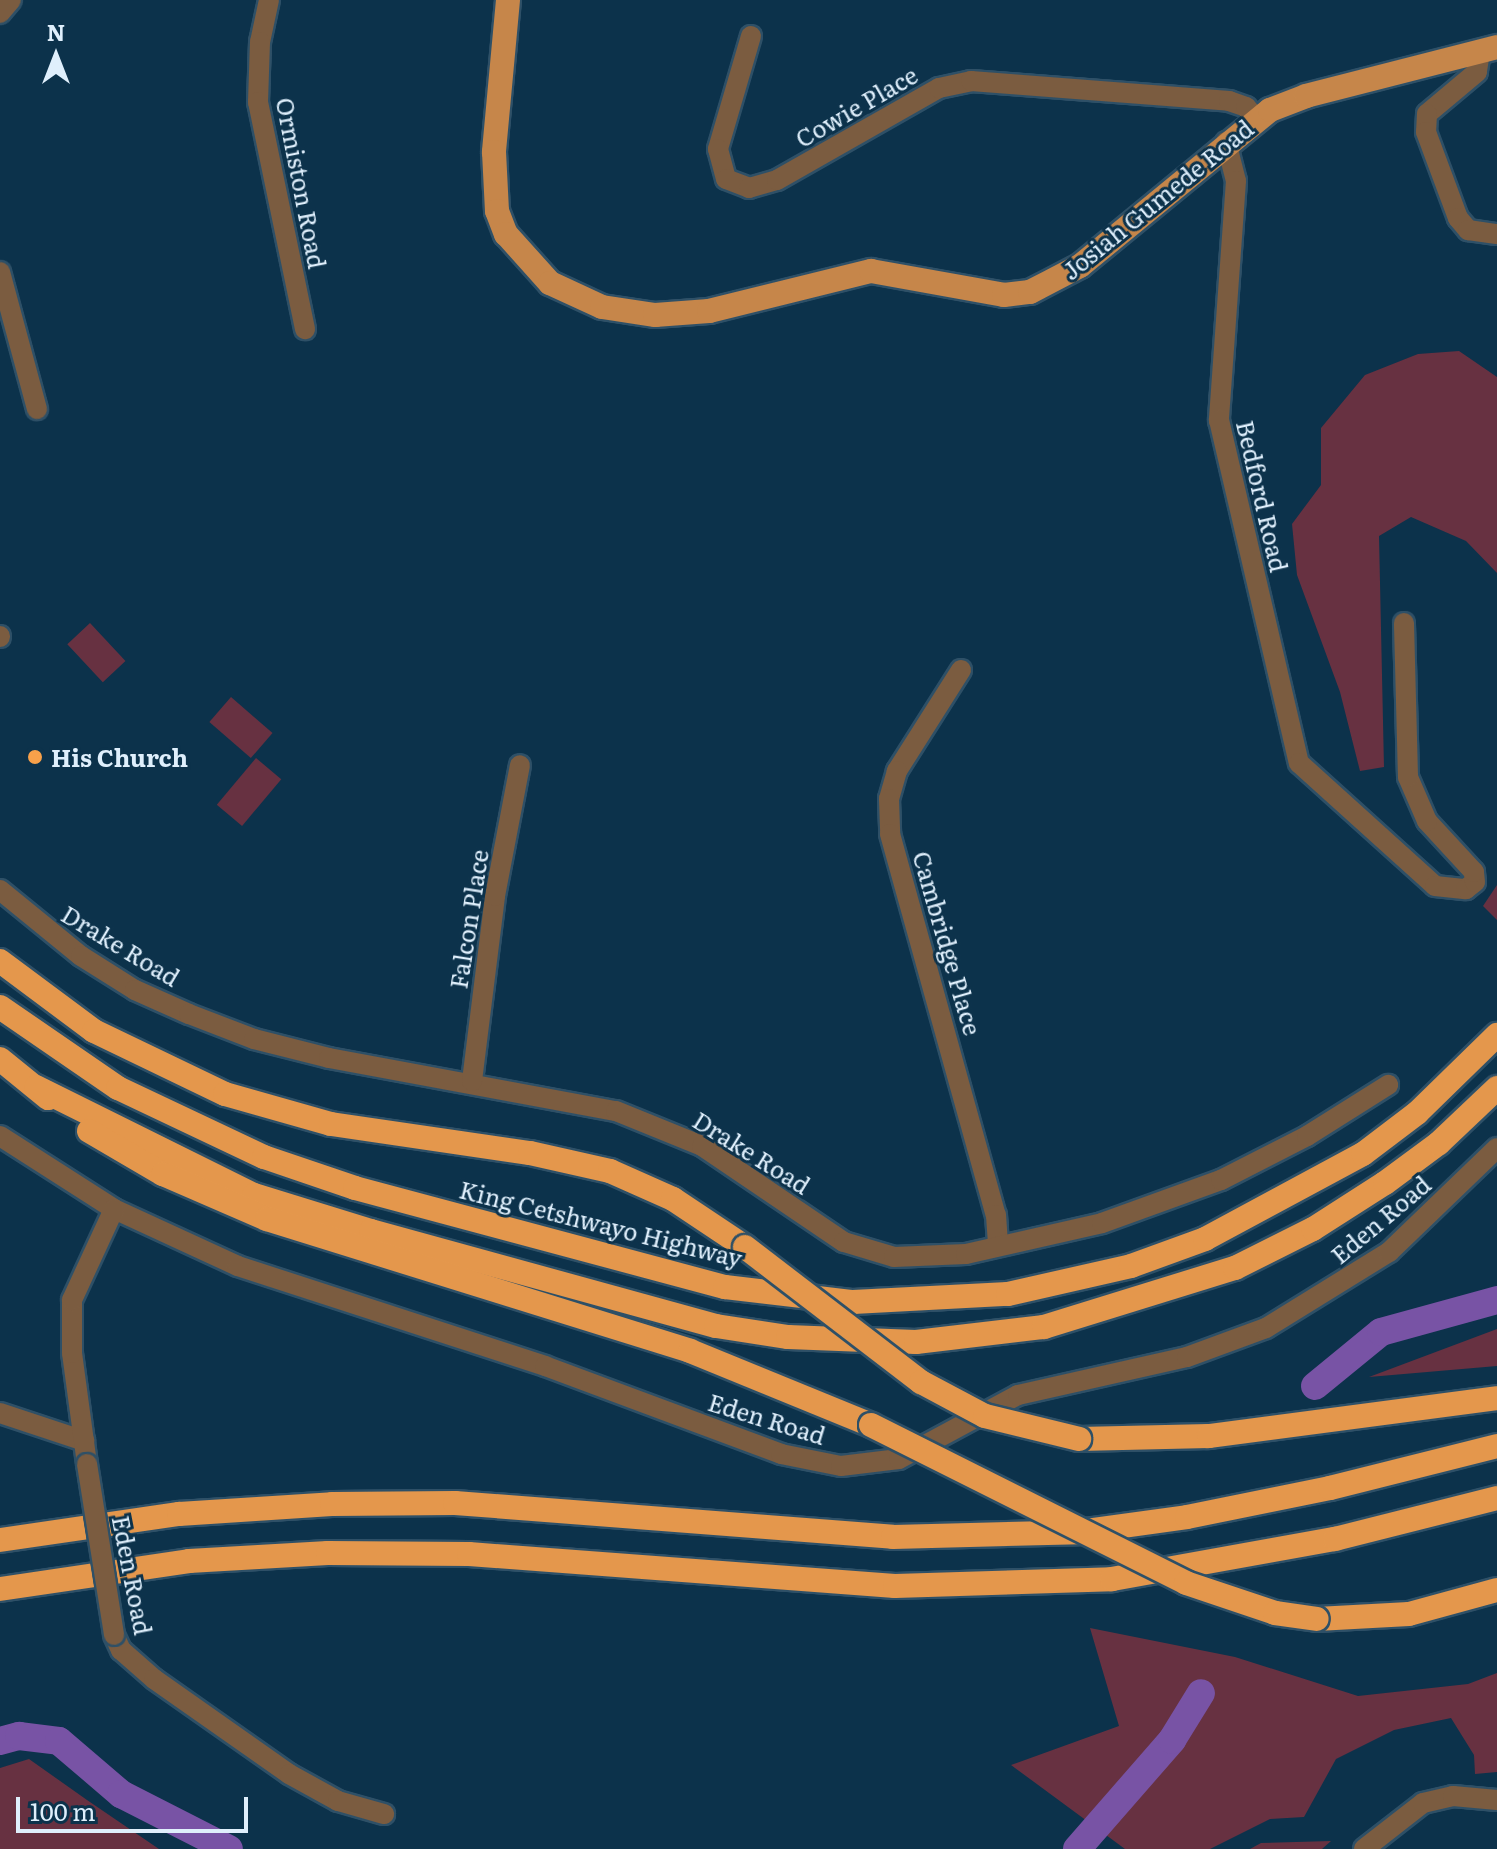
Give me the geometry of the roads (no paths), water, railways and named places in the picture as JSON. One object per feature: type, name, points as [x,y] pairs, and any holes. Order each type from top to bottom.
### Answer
[{"type":"highway","points":[[0,961],[94,1031],[225,1094],[331,1124],[530,1153],[610,1171],[673,1199],[745,1247],[885,1358],[930,1387],[1018,1428],[1079,1439],[1209,1436],[1497,1398]]},
{"type":"highway","name":"King Cetshwayo Highway","points":[[0,1007],[118,1088],[264,1157],[355,1188],[725,1287],[853,1302],[1008,1294],[1131,1266],[1205,1239],[1363,1154],[1417,1113],[1497,1035]]},
{"type":"highway","points":[[0,1059],[70,1119],[119,1150],[267,1219],[690,1351],[871,1425],[1186,1583],[1275,1613],[1317,1619],[1409,1614],[1497,1590]]},
{"type":"highway","points":[[36,1087],[254,1195],[371,1231],[716,1326],[788,1337],[916,1342],[1044,1327],[1235,1268],[1313,1229],[1385,1183],[1439,1143],[1497,1088]]},
{"type":"highway","points":[[0,1540],[179,1514],[332,1504],[455,1503],[893,1537],[1079,1532],[1316,1491],[1497,1446]]},
{"type":"highway","points":[[0,1589],[189,1561],[328,1553],[469,1554],[895,1586],[1112,1579],[1277,1552],[1497,1498]]},
{"type":"main road","name":"Josiah Gumede Road","points":[[508,0],[494,152],[497,211],[506,234],[550,283],[602,307],[628,313],[709,311],[871,271],[1004,295],[1030,292],[1057,281],[1111,242],[1256,118],[1306,96],[1489,50]]},
{"type":"street","points":[[0,13],[11,0]]},
{"type":"street","name":"Ormiston Road","points":[[269,0],[260,42],[258,102],[305,329]]},
{"type":"street","name":"Cowie Place","points":[[751,36],[718,149],[726,179],[749,188],[777,180],[939,88],[971,81],[1229,101],[1246,107],[1256,118]]},
{"type":"street","points":[[1489,50],[1477,72],[1427,114],[1426,132],[1458,218],[1468,230],[1497,234]]},
{"type":"street","name":"Bedford Road","points":[[1226,142],[1236,181],[1219,420],[1299,763],[1435,886],[1454,891],[1473,885],[1472,869],[1450,852],[1427,821],[1408,777],[1404,623]]},
{"type":"street","points":[[0,272],[37,409]]},
{"type":"street","name":"Cambridge Place","points":[[961,670],[897,771],[889,799],[890,834],[996,1215],[998,1246]]},
{"type":"street","name":"Falcon Place","points":[[472,1081],[495,896],[520,765]]},
{"type":"street","name":"Drake Road","points":[[0,890],[81,956],[135,990],[202,1019],[254,1039],[329,1058],[472,1081],[616,1111],[676,1134],[739,1169],[844,1242],[875,1254],[924,1259],[1102,1223],[1221,1180],[1307,1136],[1388,1085]]},
{"type":"street","name":"Eden Road","points":[[0,1136],[114,1209],[238,1266],[545,1366],[781,1454],[823,1464],[869,1465],[899,1459],[1018,1395],[1187,1357],[1266,1328],[1389,1252],[1497,1148]]},
{"type":"street","name":"Eden Road","points":[[114,1209],[72,1300],[72,1353],[114,1635],[121,1650],[154,1679],[295,1778],[338,1801],[384,1814]]},
{"type":"street","points":[[0,1413],[84,1441]]},
{"type":"street","points":[[1364,1849],[1423,1803],[1453,1796],[1497,1800]]},
{"type":"waterway","points":[[1315,1386],[1381,1332],[1497,1300]]},
{"type":"waterway","points":[[1077,1849],[1172,1740],[1201,1693]]},
{"type":"waterway","points":[[0,1741],[19,1736],[59,1741],[121,1794],[229,1849]]},
{"type":"place","name":"His Church","points":[[35,757]]}]
